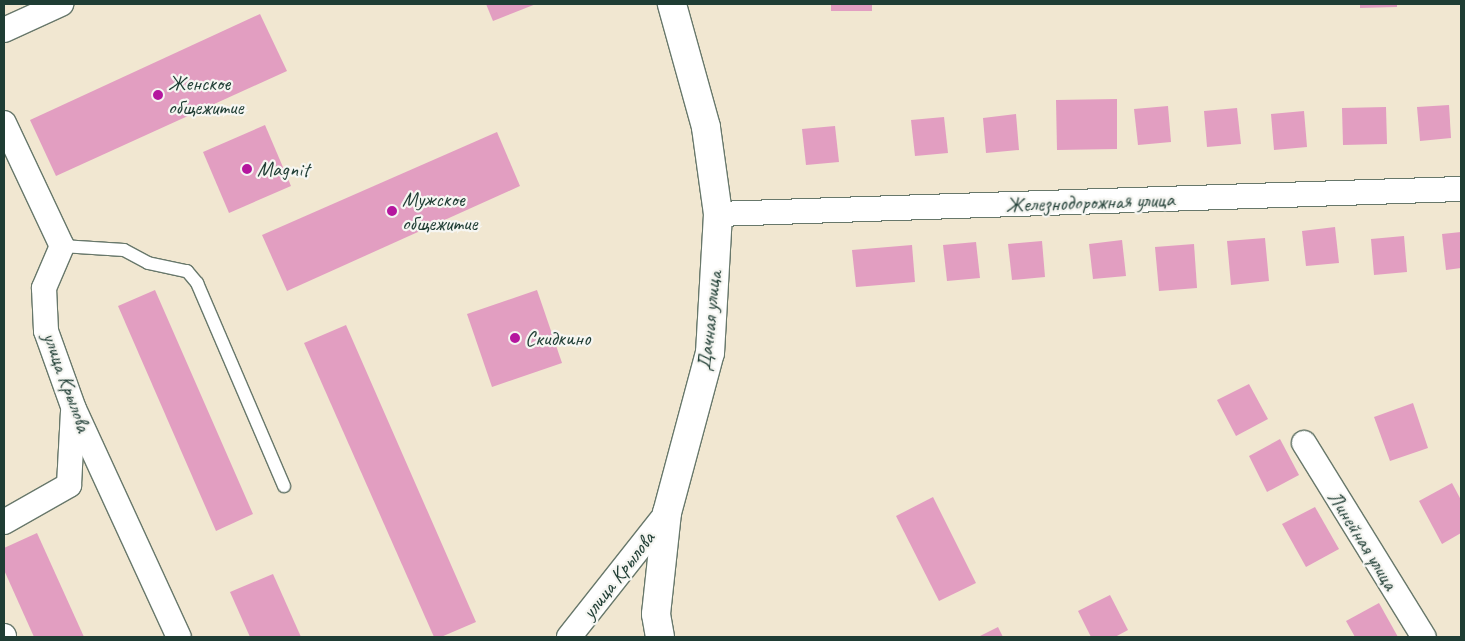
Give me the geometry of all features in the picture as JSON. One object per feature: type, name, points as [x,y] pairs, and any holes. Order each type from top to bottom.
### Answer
[{"type":"street","points":[[4,30],[61,4]]},
{"type":"street","name":"Дачная улица","points":[[660,637],[656,614],[668,513],[710,354],[718,214],[706,126],[672,4]]},
{"type":"street","points":[[4,123],[62,246]]},
{"type":"street","name":"Железнодорожная улица","points":[[718,214],[1461,189]]},
{"type":"street","name":"улица Крылова","points":[[62,246],[44,288],[46,331],[74,409],[180,637]]},
{"type":"street","points":[[4,522],[69,485],[74,409]]},
{"type":"street","name":"Линейная улица","points":[[1304,442],[1424,637]]},
{"type":"street","name":"улица Крылова","points":[[569,637],[668,513]]},
{"type":"lane","points":[[62,246],[124,250],[148,262],[187,271],[197,283],[284,486]]},
{"type":"building","points":[[486,4],[536,4],[493,21]]},
{"type":"building","points":[[831,4],[872,4],[872,11],[831,11]]},
{"type":"building","points":[[1360,4],[1397,4],[1397,7],[1360,8]]},
{"type":"building","name":"Женское общежитие","points":[[260,14],[287,71],[56,176],[30,120]]},
{"type":"building","points":[[1117,99],[1117,149],[1057,150],[1056,100]]},
{"type":"building","points":[[1449,105],[1451,138],[1420,141],[1417,107]]},
{"type":"building","points":[[1168,106],[1171,142],[1138,145],[1134,109]]},
{"type":"building","points":[[1386,107],[1387,144],[1343,145],[1342,108]]},
{"type":"building","points":[[1237,108],[1241,144],[1207,147],[1204,111]]},
{"type":"building","points":[[1304,111],[1307,147],[1274,150],[1271,114]]},
{"type":"building","points":[[1016,114],[1019,150],[986,153],[983,118]]},
{"type":"building","points":[[944,117],[948,153],[915,156],[911,120]]},
{"type":"building","name":"Magnit","points":[[265,125],[291,186],[229,213],[203,152]]},
{"type":"building","points":[[835,126],[839,162],[806,165],[802,129]]},
{"type":"building","name":"Мужское общежитие","points":[[497,132],[520,186],[287,291],[262,235]]},
{"type":"building","points":[[1335,227],[1339,263],[1306,266],[1302,231]]},
{"type":"building","points":[[1461,232],[1461,268],[1446,270],[1442,234]]},
{"type":"building","points":[[1404,236],[1407,272],[1374,275],[1371,239]]},
{"type":"building","points":[[1265,238],[1269,281],[1231,285],[1227,241]]},
{"type":"building","points":[[1122,240],[1126,276],[1093,279],[1089,244]]},
{"type":"building","points":[[1042,241],[1045,277],[1012,280],[1008,244]]},
{"type":"building","points":[[976,242],[980,278],[947,281],[943,245]]},
{"type":"building","points":[[1194,244],[1197,288],[1159,291],[1155,247]]},
{"type":"building","points":[[912,245],[915,282],[856,287],[852,250]]},
{"type":"building","points":[[155,290],[253,514],[216,531],[118,306]]},
{"type":"building","name":"Скидкино","points":[[537,290],[562,363],[492,387],[467,314]]},
{"type":"building","points":[[346,325],[476,622],[441,637],[434,637],[304,343]]},
{"type":"building","points":[[1249,384],[1268,419],[1236,436],[1217,400]]},
{"type":"building","points":[[1413,403],[1428,448],[1390,461],[1374,417]]},
{"type":"building","points":[[1280,439],[1299,475],[1267,492],[1249,456]]},
{"type":"building","points":[[1452,483],[1461,500],[1461,533],[1442,544],[1419,501]]},
{"type":"building","points":[[933,497],[976,583],[939,601],[896,516]]},
{"type":"building","points":[[1315,507],[1339,549],[1306,567],[1282,524]]},
{"type":"building","points":[[37,533],[84,637],[34,637],[4,570],[4,548]]},
{"type":"building","points":[[273,574],[301,637],[250,637],[230,592]]},
{"type":"building","points":[[1110,595],[1128,630],[1115,637],[1091,637],[1078,611]]},
{"type":"building","points":[[1379,603],[1398,637],[1355,637],[1346,621]]},
{"type":"building","points":[[998,627],[1003,637],[978,637]]},
{"type":"place","name":"Женское общежитие","points":[[158,95]]},
{"type":"place","name":"Magnit","points":[[247,169]]},
{"type":"place","name":"Мужское общежитие","points":[[392,211]]},
{"type":"place","name":"Скидкино","points":[[515,338]]}]
